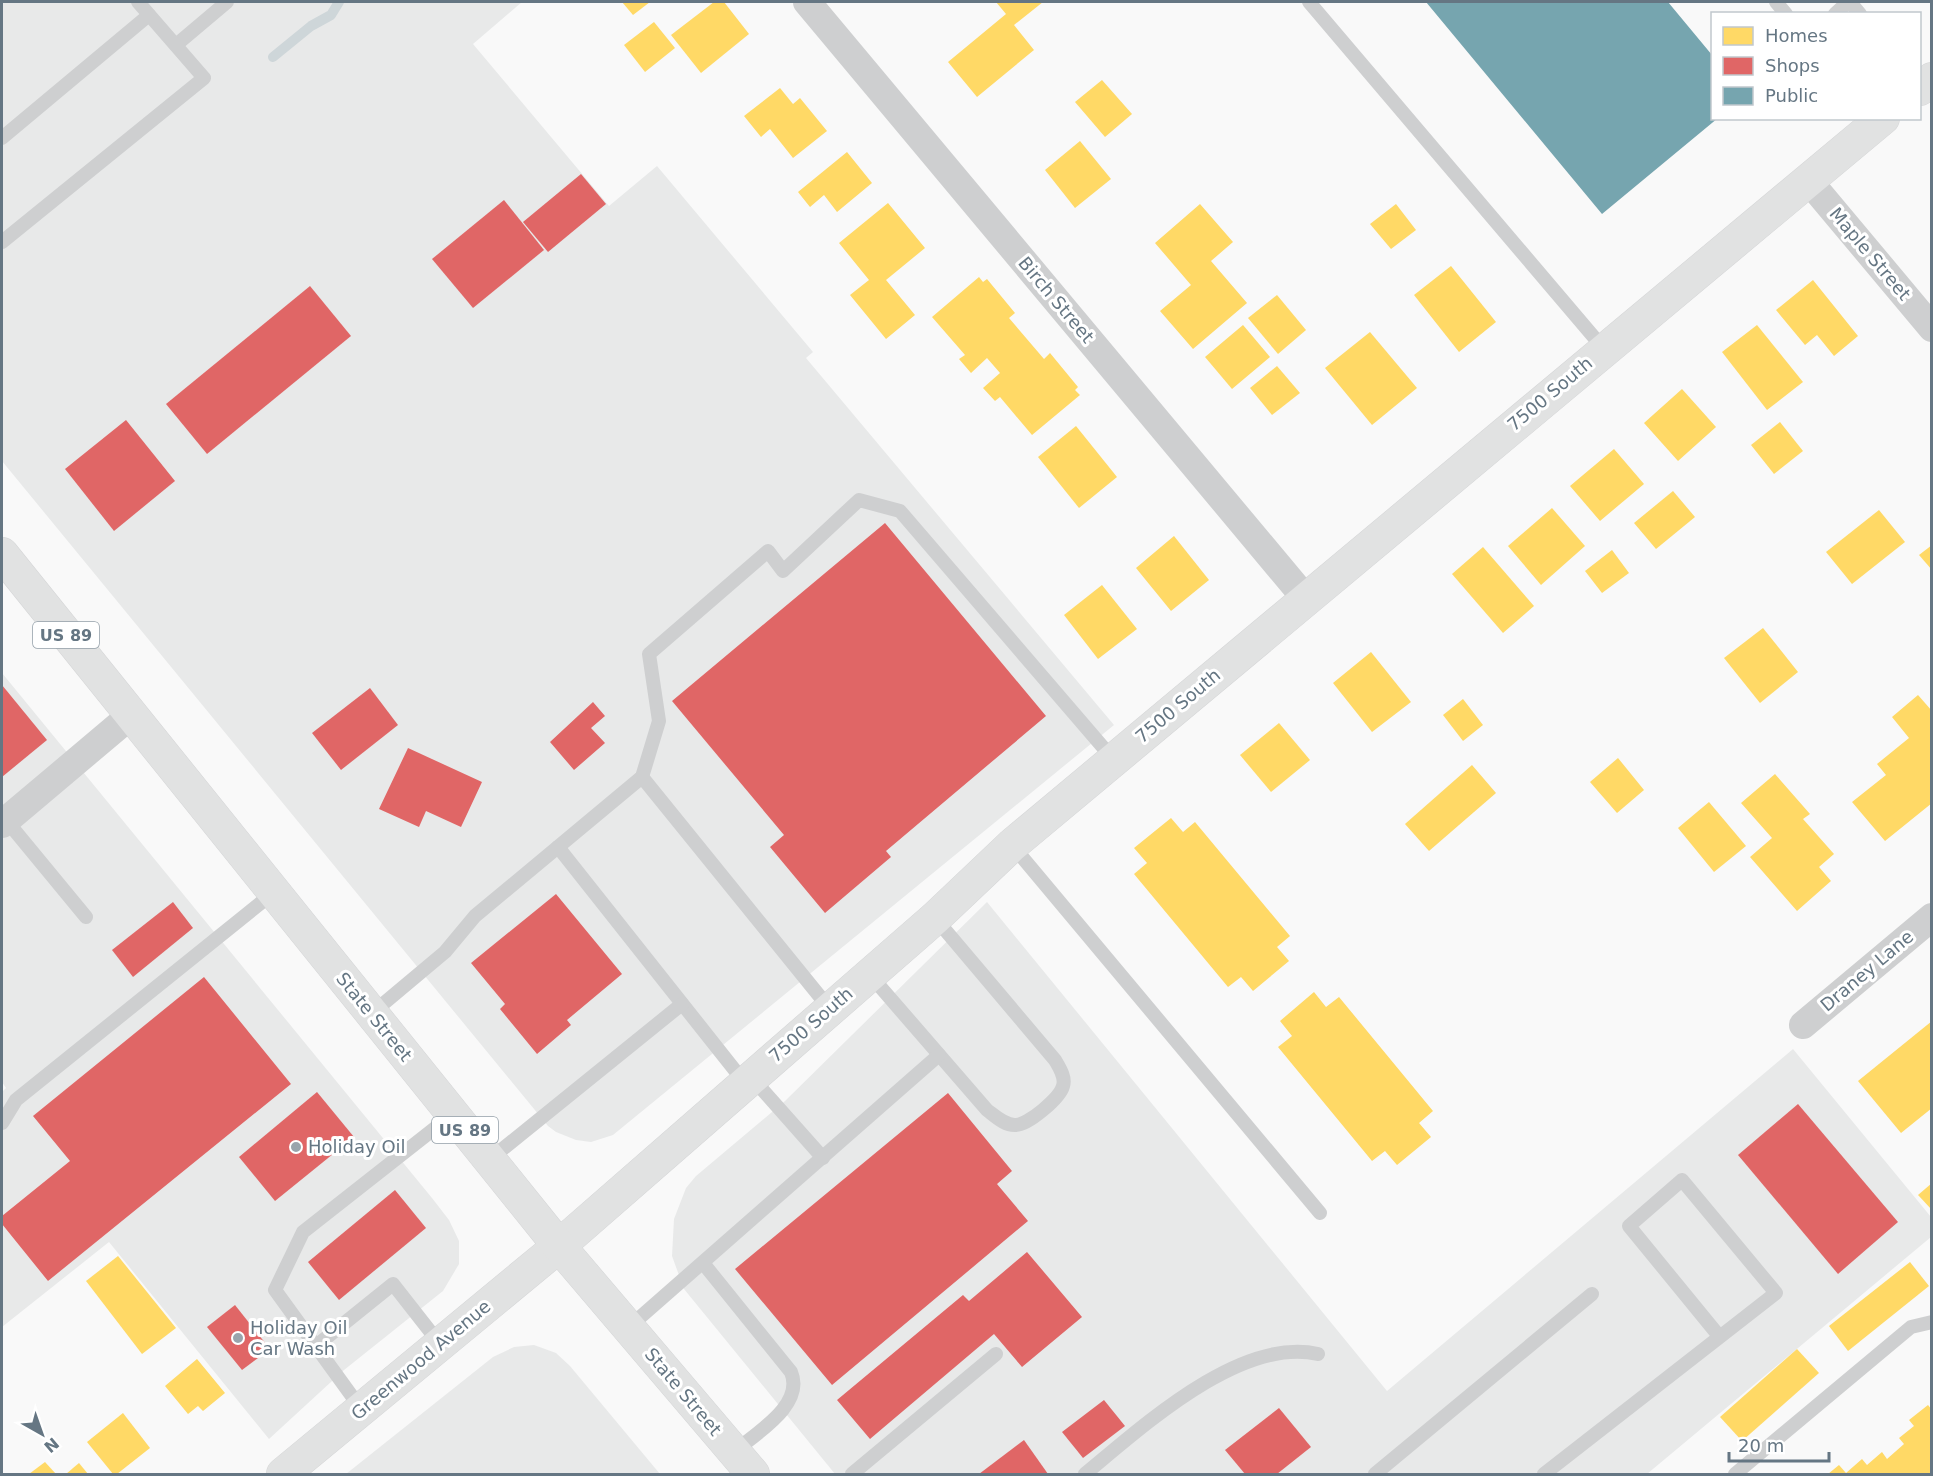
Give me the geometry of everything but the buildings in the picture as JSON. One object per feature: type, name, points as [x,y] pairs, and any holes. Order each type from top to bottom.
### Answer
[{"type":"street","name":"Birch Street","points":[[807,2],[1305,599]]},
{"type":"street","name":"7500 South","points":[[559,1246],[934,918],[1012,845],[1881,120]]},
{"type":"street","name":"Maple Street","points":[[1808,180],[1932,328]]},
{"type":"street","name":"State Street","points":[[2,554],[130,716],[559,1246],[743,1463]]},
{"type":"street","points":[[4,822],[130,716]]},
{"type":"street","name":"Draney Lane","points":[[1803,1025],[1932,917]]},
{"type":"street","name":"Greenwood Avenue","points":[[283,1474],[559,1246]]},
{"type":"lane","points":[[2,242],[204,78],[138,2]]},
{"type":"lane","points":[[176,45],[227,2]]},
{"type":"lane","points":[[1309,2],[1604,349]]},
{"type":"lane","points":[[1837,12],[1849,2]]},
{"type":"lane","points":[[2,138],[149,15]]},
{"type":"lane","points":[[371,1014],[445,952],[474,916],[642,777],[659,721],[649,654],[768,551],[783,571],[859,500],[900,511],[1114,760]]},
{"type":"lane","points":[[642,777],[830,1009]]},
{"type":"lane","points":[[4,822],[86,917]]},
{"type":"lane","points":[[1012,845],[1320,1213]]},
{"type":"lane","points":[[558,847],[682,1004],[748,1081],[823,1158]]},
{"type":"lane","points":[[2,1123],[16,1100],[273,893]]},
{"type":"lane","points":[[870,974],[987,1110],[1002,1122],[1016,1125],[1030,1120],[1047,1106],[1064,1086],[1062,1073],[1055,1060],[934,918]]},
{"type":"lane","points":[[489,1160],[682,1004]]},
{"type":"lane","points":[[629,1327],[939,1055]]},
{"type":"lane","points":[[362,1410],[275,1290],[303,1232],[453,1114]]},
{"type":"lane","points":[[1544,1474],[1776,1293],[1682,1180],[1629,1226],[1719,1336]]},
{"type":"lane","points":[[703,1263],[791,1372],[795,1381],[794,1392],[788,1404],[743,1463]]},
{"type":"lane","points":[[316,1346],[393,1284],[440,1344]]},
{"type":"lane","points":[[1375,1474],[1592,1294]]},
{"type":"lane","points":[[1735,1474],[1911,1327],[1932,1322]]},
{"type":"lane","points":[[1085,1474],[1179,1401],[1230,1368],[1283,1352],[1301,1350],[1318,1354]]},
{"type":"lane","points":[[852,1474],[996,1354]]},
{"type":"shaded area","points":[[2,2],[522,2],[473,44],[609,206],[657,166],[813,352],[806,358],[1114,725],[613,1135],[591,1142],[576,1140],[556,1132],[548,1126],[2,461]]},
{"type":"shaded area","points":[[2,673],[432,1198],[449,1220],[459,1241],[459,1264],[443,1291],[344,1370],[269,1439],[109,1242],[2,1327],[2,1092],[6,1088],[2,1082]]},
{"type":"shaded area","points":[[987,902],[1387,1391],[1793,1049],[1931,1217],[1931,1237],[1647,1474],[835,1474],[684,1289],[672,1256],[674,1219],[686,1188],[696,1176],[785,1101]]},
{"type":"shaded area","points":[[534,1345],[556,1353],[570,1366],[660,1474],[346,1474],[493,1357],[514,1347]]},
{"type":"waterway","points":[[273,57],[311,26],[331,15],[339,2]]},
{"type":"place","name":"Holiday Oil","points":[[296,1147]]},
{"type":"place","name":"Holiday Oil Car Wash","points":[[238,1338]]}]
